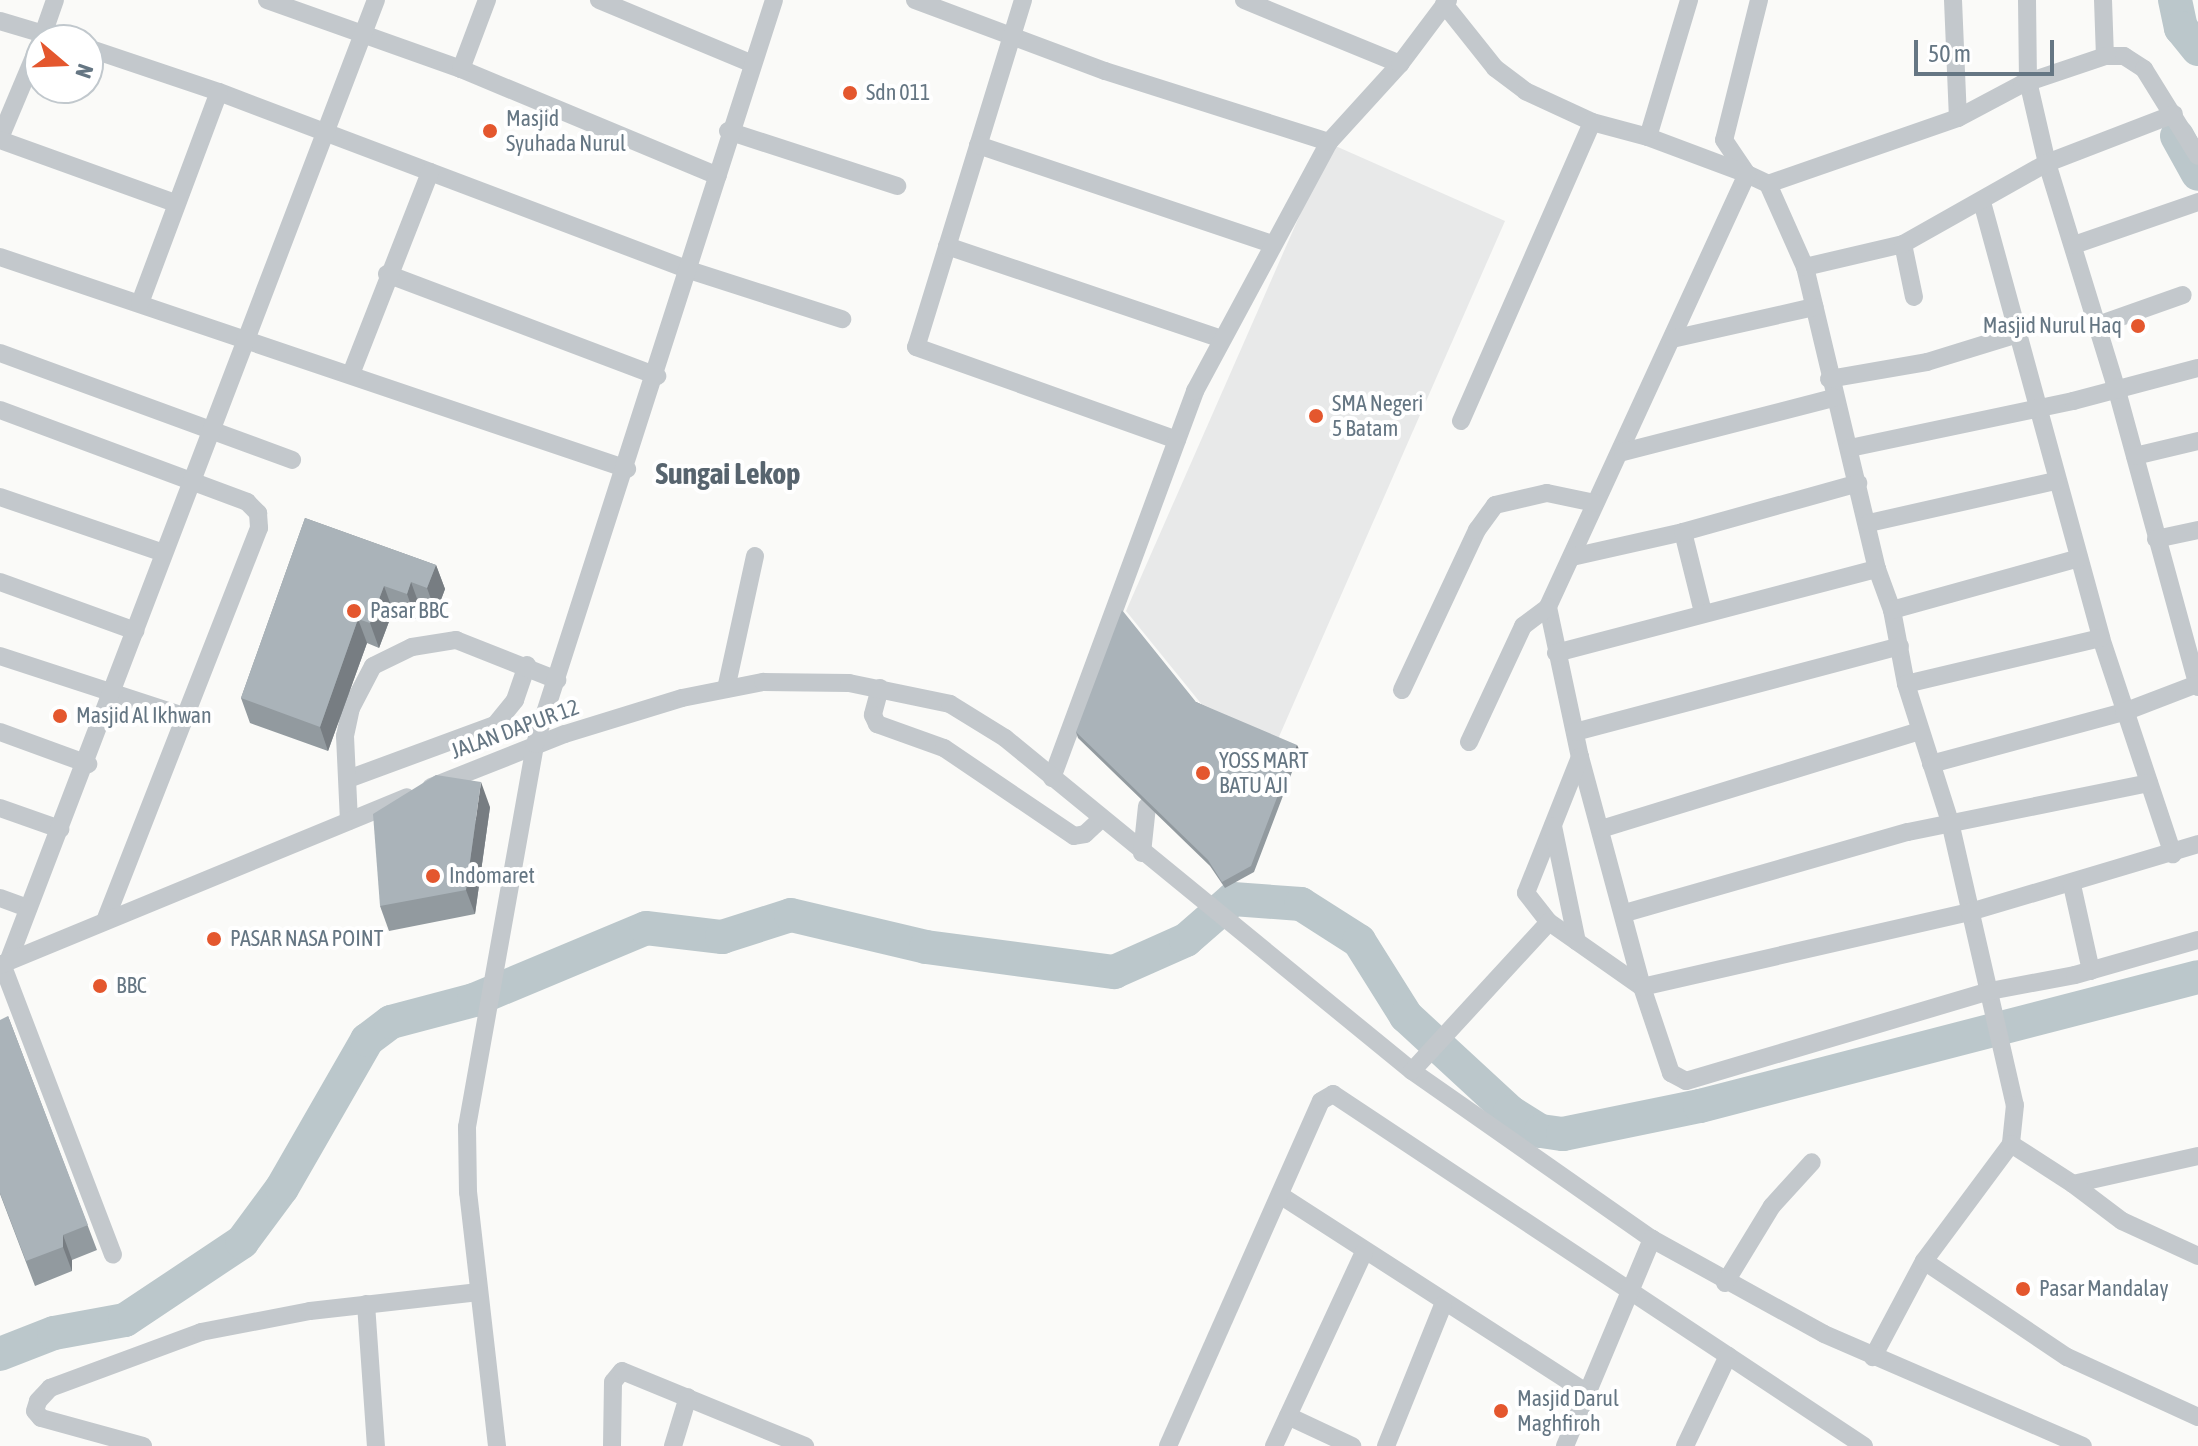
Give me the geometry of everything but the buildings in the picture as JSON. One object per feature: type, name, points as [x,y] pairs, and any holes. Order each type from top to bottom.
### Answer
[{"type":"street","points":[[47,24],[55,0]]},
{"type":"street","points":[[267,0],[461,69],[718,176]]},
{"type":"street","points":[[113,1255],[4,964],[88,764],[164,553],[366,33],[376,0]]},
{"type":"street","points":[[461,69],[487,0]]},
{"type":"street","points":[[599,0],[750,63]]},
{"type":"street","points":[[497,1446],[468,1192],[471,1090],[535,744],[657,376],[718,176],[728,131],[774,0]]},
{"type":"street","points":[[915,0],[1011,37],[1329,142]]},
{"type":"street","points":[[1023,0],[916,347],[1177,440]]},
{"type":"street","points":[[1244,0],[1400,64]]},
{"type":"street","points":[[1648,137],[1689,0]]},
{"type":"street","points":[[1747,174],[1724,140],[1759,0]]},
{"type":"street","points":[[1953,0],[1958,118]]},
{"type":"street","points":[[1931,764],[2124,712],[2198,686],[2116,387],[2047,163],[2028,81],[2027,0]]},
{"type":"street","points":[[2103,0],[2105,56]]},
{"type":"street","points":[[1052,778],[1177,440],[1222,339],[1329,142],[1400,64],[1446,2],[1495,68],[1525,91],[1592,122],[1648,137],[1768,184],[1805,267],[1829,379],[1869,523],[1877,569],[1892,610],[1906,684],[1950,822],[2015,1105],[2011,1144],[1924,1261],[1873,1357]]},
{"type":"street","points":[[0,21],[24,31]]},
{"type":"street","points":[[104,53],[219,92],[326,136],[689,270],[842,319]]},
{"type":"street","points":[[1768,184],[1958,118],[2028,81],[2105,56],[2124,56],[2144,69],[2198,156]]},
{"type":"street","points":[[24,82],[0,139],[175,203]]},
{"type":"street","points":[[140,303],[219,92]]},
{"type":"street","points":[[1805,267],[1903,244],[2047,163],[2174,114]]},
{"type":"street","points":[[1461,421],[1592,122]]},
{"type":"street","points":[[728,131],[897,186]]},
{"type":"street","points":[[978,145],[1272,244]]},
{"type":"street","points":[[351,374],[387,274],[430,172]]},
{"type":"street","points":[[1469,742],[1523,626],[1548,607],[1595,503],[1623,452],[1747,174]]},
{"type":"street","points":[[1982,202],[2015,335],[2040,406],[2056,481],[2101,638],[2173,854]]},
{"type":"street","points":[[2074,245],[2198,202]]},
{"type":"street","points":[[1903,244],[1914,297]]},
{"type":"street","points":[[947,246],[1222,339]]},
{"type":"street","points":[[0,257],[627,469]]},
{"type":"street","points":[[387,274],[657,376]]},
{"type":"street","points":[[2095,326],[2183,295]]},
{"type":"street","points":[[1672,339],[1814,307]]},
{"type":"street","points":[[1829,379],[1927,362],[2015,335]]},
{"type":"street","points":[[0,353],[212,434],[292,460]]},
{"type":"street","points":[[1850,448],[2198,368]]},
{"type":"street","points":[[1623,452],[1834,398]]},
{"type":"street","points":[[0,410],[253,506],[259,528],[105,921]]},
{"type":"street","points":[[2135,456],[2198,441]]},
{"type":"street","points":[[1869,523],[2056,481]]},
{"type":"street","points":[[1572,557],[1683,532],[1858,483]]},
{"type":"street","points":[[1402,690],[1477,530],[1495,505],[1547,493],[1595,503]]},
{"type":"street","points":[[0,497],[164,553]]},
{"type":"street","points":[[2156,539],[2198,530]]},
{"type":"street","points":[[1683,532],[1703,612]]},
{"type":"street","points":[[726,689],[755,556]]},
{"type":"street","points":[[1892,610],[2079,558]]},
{"type":"street","points":[[1556,653],[1703,612],[1877,569]]},
{"type":"street","points":[[0,582],[135,631]]},
{"type":"street","points":[[1548,607],[1580,757],[1625,913],[1642,987],[1669,1069],[1686,1081],[2198,940]]},
{"type":"street","points":[[1906,684],[2101,638]]},
{"type":"street","points":[[349,821],[345,736],[351,708],[373,666],[392,653],[456,640],[527,665],[557,680]]},
{"type":"street","points":[[1575,732],[1900,646]]},
{"type":"street","points":[[0,656],[113,696],[184,716]]},
{"type":"street","points":[[348,779],[495,725],[515,700],[527,665]]},
{"type":"street","name":"JALAN DAPUR 12","points":[[4,964],[535,744],[726,689],[763,682],[849,683],[950,704],[978,718],[1255,944],[1652,1239],[1725,1283],[1873,1357],[2083,1446]]},
{"type":"street","points":[[880,688],[873,715],[877,724],[944,748],[1074,836],[1085,834],[1101,819]]},
{"type":"street","points":[[1601,829],[1919,731]]},
{"type":"street","points":[[0,732],[88,764]]},
{"type":"street","points":[[1580,757],[1526,884],[1528,902],[1549,922],[1642,987],[1970,912],[2072,885],[2198,844]]},
{"type":"street","points":[[1625,913],[1950,822],[2149,783]]},
{"type":"street","points":[[1142,853],[1147,806]]},
{"type":"street","points":[[0,808],[60,829]]},
{"type":"street","points":[[1553,826],[1577,942]]},
{"type":"street","points":[[2072,885],[2091,971]]},
{"type":"street","points":[[0,898],[28,908]]},
{"type":"street","points":[[1418,1066],[1549,922]]},
{"type":"street","points":[[1168,1446],[1283,1197],[1321,1101],[1333,1094],[1864,1446]]},
{"type":"street","points":[[2011,1144],[2073,1184],[2122,1221],[2198,1256]]},
{"type":"street","points":[[2073,1184],[2198,1156]]},
{"type":"street","points":[[1725,1283],[1772,1206],[1812,1162]]},
{"type":"street","points":[[1283,1197],[1443,1305],[1589,1394]]},
{"type":"street","points":[[1565,1446],[1652,1239]]},
{"type":"street","points":[[1274,1446],[1364,1252]]},
{"type":"street","points":[[1924,1261],[2067,1357],[2198,1417]]},
{"type":"street","points":[[143,1446],[41,1418],[35,1411],[38,1401],[50,1388],[201,1332],[366,1304],[479,1292]]},
{"type":"street","points":[[366,1304],[376,1446]]},
{"type":"street","points":[[1386,1446],[1443,1305]]},
{"type":"street","points":[[1685,1446],[1728,1356]]},
{"type":"street","points":[[612,1446],[618,1372],[632,1372],[805,1446]]},
{"type":"street","points":[[673,1446],[688,1397]]},
{"type":"street","points":[[1288,1416],[1352,1446]]},
{"type":"shaded area","name":"SMA Negeri 5 Batam","points":[[1331,144],[1505,221],[1278,739],[1203,706],[1126,611]]},
{"type":"waterway","points":[[2175,0],[2181,28],[2198,49]]},
{"type":"waterway","points":[[2177,136],[2198,174]]},
{"type":"waterway","points":[[0,1354],[54,1333],[125,1320],[242,1242],[282,1188],[367,1040],[391,1022],[474,1000],[646,928],[722,937],[791,915],[926,947],[1114,972],[1186,940],[1233,899],[1301,904],[1359,941],[1406,1016],[1510,1112],[1541,1131],[1563,1134],[1700,1106],[2198,977]]},
{"type":"place","name":"Sdn 011","points":[[850,93]]},
{"type":"place","name":"Masjid Syuhada Nurul","points":[[490,131]]},
{"type":"place","name":"Masjid Nurul Haq","points":[[2138,326]]},
{"type":"place","name":"SMA Negeri 5 Batam","points":[[1316,416]]},
{"type":"place","name":"Pasar BBC","points":[[354,611]]},
{"type":"place","name":"Masjid Al Ikhwan","points":[[60,716]]},
{"type":"place","name":"YOSS MART BATU AJI","points":[[1203,773]]},
{"type":"place","name":"Indomaret","points":[[433,876]]},
{"type":"place","name":"PASAR NASA POINT","points":[[214,939]]},
{"type":"place","name":"BBC","points":[[100,986]]},
{"type":"place","name":"Pasar Mandalay","points":[[2023,1289]]},
{"type":"place","name":"Masjid Darul Maghfiroh","points":[[1501,1411]]},
{"type":"district","name":"Sungai Lekop","points":[[728,473]]}]
